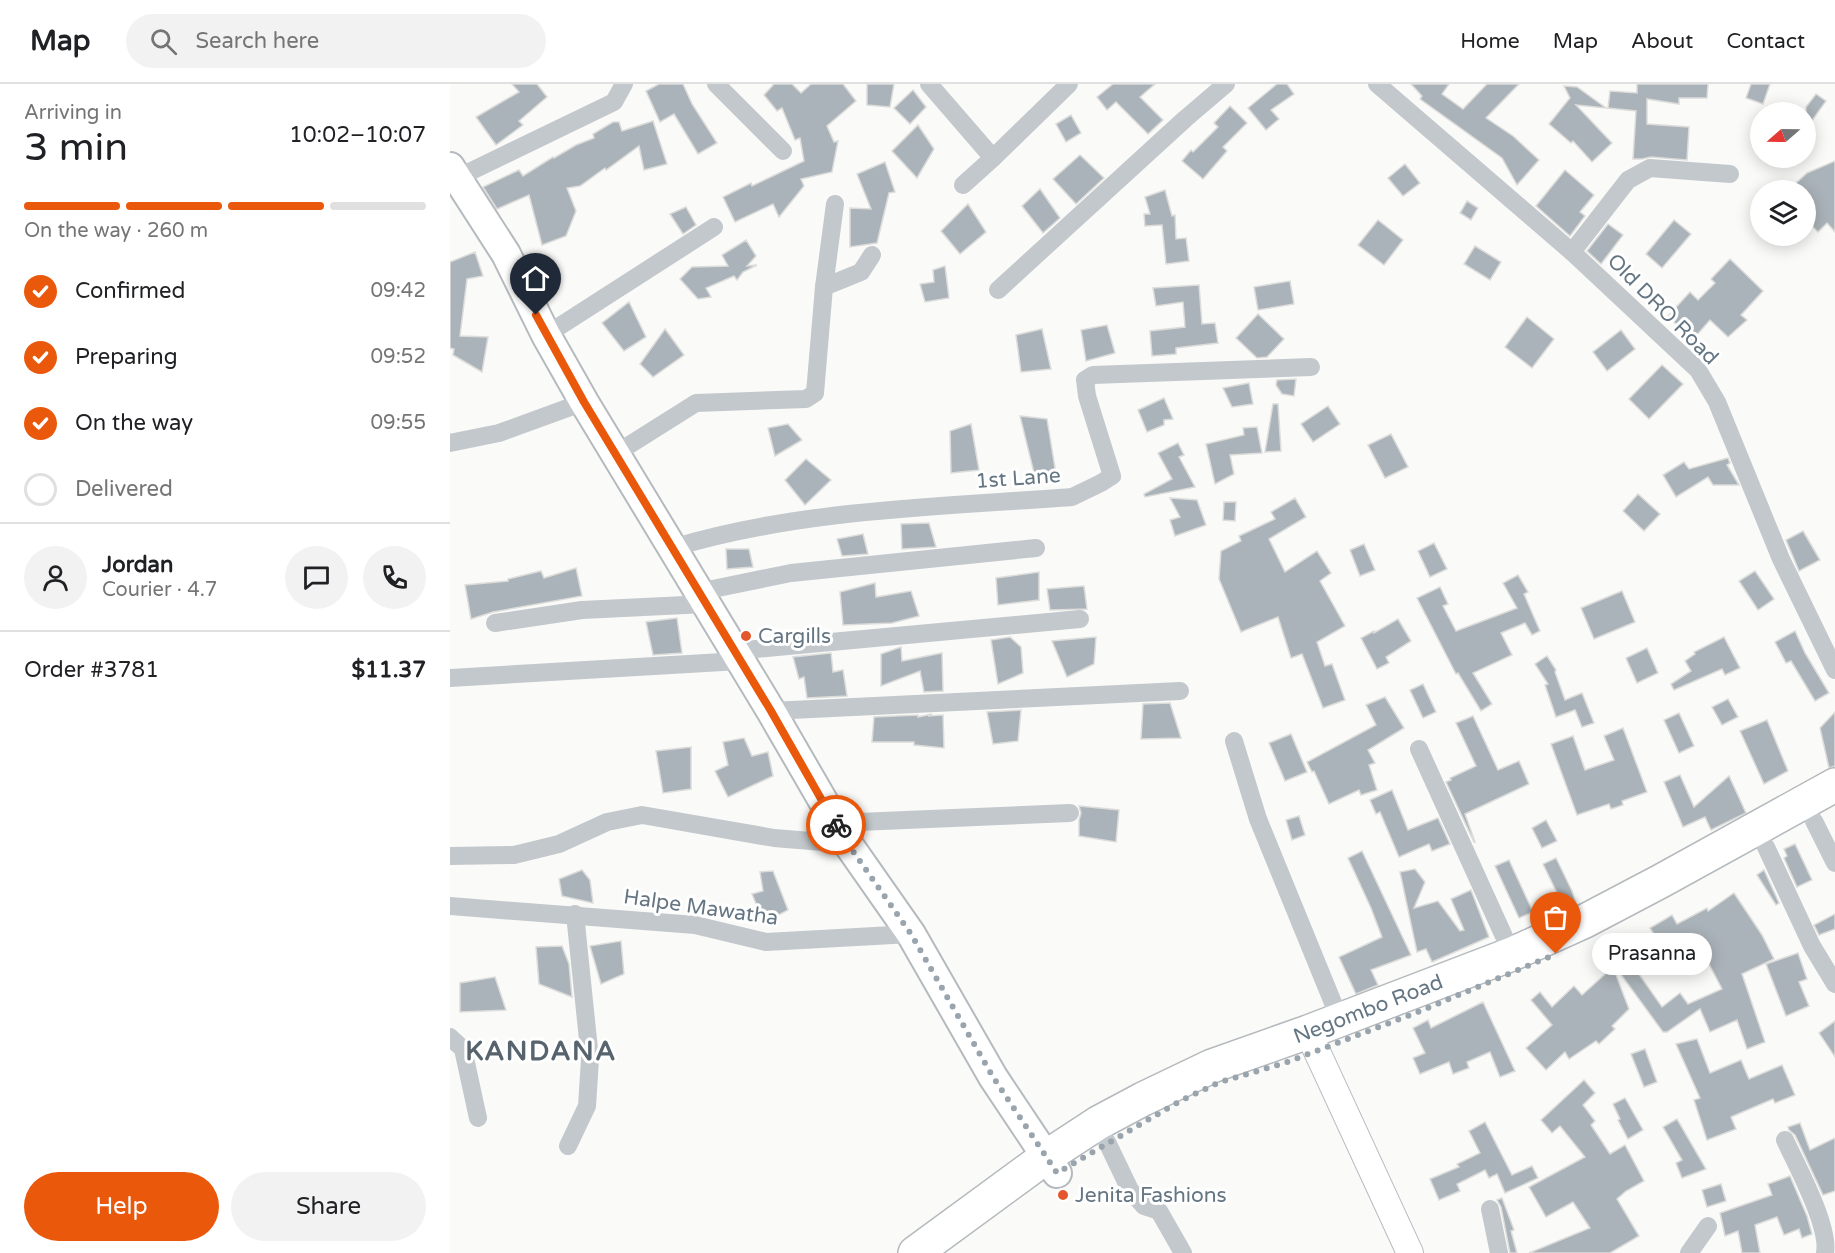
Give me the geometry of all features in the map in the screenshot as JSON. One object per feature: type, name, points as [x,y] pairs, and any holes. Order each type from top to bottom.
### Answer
[{"type":"highway","name":"Negombo Road","points":[[915,1253],[1052,1165],[1107,1142],[1182,1100],[1220,1082],[1285,1063],[1340,1020],[1512,954],[1585,921],[1835,785]]},
{"type":"highway","name":"Negombo Road","points":[[950,1253],[1098,1123],[1179,1081],[1212,1066],[1418,1012],[1519,971],[1593,937],[1825,816]]},
{"type":"main road","points":[[453,172],[506,254],[546,335],[584,402],[771,711],[842,834],[911,934],[993,1077],[1052,1165]]},
{"type":"street","points":[[453,172],[614,102],[624,84]]},
{"type":"street","points":[[716,84],[783,151]]},
{"type":"street","points":[[928,84],[993,158]]},
{"type":"street","points":[[963,185],[1069,84]]},
{"type":"street","points":[[998,290],[1226,84]]},
{"type":"street","name":"Old DRO Road","points":[[1377,84],[1572,252],[1698,370],[1717,402],[1780,559],[1835,670]]},
{"type":"street","points":[[1572,252],[1628,180],[1650,168],[1730,174]]},
{"type":"street","points":[[615,454],[696,403],[806,399],[815,393],[835,204]]},
{"type":"street","points":[[546,335],[714,228]]},
{"type":"street","points":[[825,287],[861,272],[872,255]]},
{"type":"street","name":"1st Lane","points":[[672,548],[712,536],[842,513],[1071,496],[1112,476],[1087,396],[1085,381],[1093,375],[1311,366]]},
{"type":"street","points":[[450,443],[499,433],[584,402]]},
{"type":"street","points":[[495,623],[582,610],[702,598],[791,573],[1036,548]]},
{"type":"street","points":[[450,678],[737,656],[1080,619]]},
{"type":"street","points":[[771,711],[1180,692]]},
{"type":"street","points":[[1234,741],[1258,819],[1340,1020]]},
{"type":"street","points":[[1419,749],[1512,954]]},
{"type":"street","points":[[450,856],[514,855],[559,844],[607,822],[642,815],[774,838],[1070,813]]},
{"type":"street","points":[[1825,816],[1835,863]]},
{"type":"street","points":[[1766,847],[1812,946],[1835,984]]},
{"type":"street","name":"Halpe Mawatha","points":[[450,906],[694,925],[766,942],[911,934]]},
{"type":"street","points":[[568,1146],[586,1106],[590,1059],[575,914]]},
{"type":"street","points":[[450,1037],[463,1049],[478,1118]]},
{"type":"street","points":[[1312,1041],[1410,1253]]},
{"type":"street","points":[[1785,1140],[1818,1212],[1826,1246],[1825,1253]]},
{"type":"street","points":[[1107,1142],[1130,1190],[1144,1206],[1160,1211],[1183,1253]]},
{"type":"street","points":[[1490,1209],[1499,1253]]},
{"type":"street","points":[[1689,1253],[1708,1226]]},
{"type":"building","points":[[512,84],[537,84],[547,97],[519,121],[523,125],[496,145],[476,117],[519,92]]},
{"type":"building","points":[[659,84],[683,84],[692,104],[717,143],[698,154],[674,114],[660,122],[646,91]]},
{"type":"building","points":[[774,84],[792,84],[801,93],[811,84],[843,84],[856,101],[827,126],[834,142],[838,141],[832,172],[801,179],[804,186],[779,217],[773,204],[735,222],[723,197],[804,161],[800,138],[795,140],[782,108],[777,111],[764,95]]},
{"type":"building","points":[[867,84],[894,84],[890,107],[867,105]]},
{"type":"building","points":[[1113,84],[1155,84],[1140,97],[1163,120],[1148,134],[1116,102],[1107,110],[1097,97]]},
{"type":"building","points":[[1277,84],[1287,84],[1294,94],[1271,110],[1279,119],[1266,130],[1248,108]]},
{"type":"building","points":[[1411,84],[1449,84],[1442,94],[1463,109],[1487,84],[1519,84],[1486,118],[1513,136],[1539,160],[1517,185],[1502,158],[1420,99],[1422,96]]},
{"type":"building","points":[[1637,84],[1708,84],[1707,98],[1679,98],[1679,104],[1647,99],[1647,124],[1689,127],[1687,160],[1651,157],[1633,159],[1636,111],[1608,108],[1610,91],[1637,93]]},
{"type":"building","points":[[1751,84],[1770,84],[1764,102],[1746,98]]},
{"type":"building","points":[[1564,86],[1577,87],[1606,108],[1576,105],[1612,143],[1592,162],[1573,141],[1571,143],[1549,124],[1570,98]]},
{"type":"building","points":[[913,90],[926,107],[910,124],[894,108]]},
{"type":"building","points":[[1816,94],[1826,101],[1816,115],[1816,102],[1810,102]]},
{"type":"building","points":[[1230,106],[1247,123],[1223,147],[1227,151],[1203,179],[1182,161],[1191,150],[1193,152],[1218,127],[1214,123]]},
{"type":"building","points":[[1071,115],[1081,133],[1066,142],[1056,124]]},
{"type":"building","points":[[653,121],[667,164],[644,170],[639,146],[580,186],[567,188],[576,211],[566,236],[542,245],[529,195],[497,209],[483,187],[519,170],[523,176],[553,157],[594,138],[593,134],[613,122],[619,122],[622,131]]},
{"type":"building","points":[[918,125],[934,149],[917,178],[892,151]]},
{"type":"building","points":[[1080,155],[1104,178],[1076,204],[1053,179]]},
{"type":"building","points":[[1835,161],[1835,232],[1827,223],[1818,232],[1816,230],[1816,180],[1799,180],[1807,173]]},
{"type":"building","points":[[885,162],[895,192],[889,193],[877,243],[850,247],[850,208],[871,209],[857,174]]},
{"type":"building","points":[[1405,164],[1420,183],[1403,196],[1388,178]]},
{"type":"building","points":[[1565,170],[1594,195],[1580,212],[1585,216],[1570,236],[1536,206]]},
{"type":"building","points":[[1040,189],[1060,218],[1043,233],[1022,206]]},
{"type":"building","points":[[1165,190],[1172,216],[1175,215],[1176,239],[1186,238],[1189,261],[1166,264],[1162,225],[1145,226],[1144,214],[1150,214],[1145,197]]},
{"type":"building","points":[[1467,201],[1478,208],[1471,220],[1460,213]]},
{"type":"building","points":[[968,204],[986,232],[960,254],[941,231]]},
{"type":"building","points":[[686,207],[696,225],[683,234],[670,214]]},
{"type":"building","points":[[1378,220],[1403,240],[1384,265],[1358,245]]},
{"type":"building","points":[[1674,220],[1691,234],[1662,268],[1646,254]]},
{"type":"building","points":[[1608,224],[1623,235],[1601,264],[1587,251]]},
{"type":"building","points":[[746,240],[756,256],[747,266],[757,265],[743,272],[737,280],[734,276],[706,288],[711,297],[698,299],[680,279],[692,267],[728,266],[722,255]]},
{"type":"building","points":[[1475,246],[1501,262],[1490,280],[1464,264]]},
{"type":"building","points":[[475,252],[483,276],[467,279],[460,336],[488,337],[482,372],[453,355],[454,349],[450,348],[450,262]]},
{"type":"building","points":[[1730,259],[1763,291],[1741,315],[1747,320],[1728,337],[1710,320],[1688,345],[1680,337],[1684,332],[1668,316],[1690,292],[1698,300],[1715,283],[1711,279]]},
{"type":"building","points":[[945,266],[949,298],[925,302],[920,284],[934,282],[933,270]]},
{"type":"building","points":[[1290,281],[1294,304],[1258,310],[1254,287]]},
{"type":"building","points":[[1199,285],[1202,324],[1215,323],[1218,343],[1176,348],[1176,354],[1152,356],[1150,331],[1185,327],[1183,302],[1156,306],[1153,288]]},
{"type":"building","points":[[629,302],[646,337],[624,351],[602,323]]},
{"type":"building","points":[[1258,314],[1284,339],[1267,357],[1257,358],[1236,338]]},
{"type":"building","points":[[1527,317],[1554,339],[1532,368],[1505,347]]},
{"type":"building","points":[[1107,325],[1115,353],[1086,361],[1081,330]]},
{"type":"building","points":[[665,329],[684,355],[653,377],[640,364]]},
{"type":"building","points":[[1042,329],[1051,369],[1021,372],[1016,335]]},
{"type":"building","points":[[1621,330],[1635,349],[1607,371],[1593,352]]},
{"type":"building","points":[[1662,365],[1683,384],[1649,419],[1629,399]]},
{"type":"building","points":[[1296,379],[1294,396],[1282,394],[1276,385],[1277,380]]},
{"type":"building","points":[[1249,383],[1253,404],[1232,407],[1223,388]]},
{"type":"building","points":[[1164,398],[1173,419],[1164,420],[1164,425],[1147,432],[1138,410]]},
{"type":"building","points":[[1273,404],[1278,404],[1281,451],[1265,452]]},
{"type":"building","points":[[1328,406],[1340,424],[1313,442],[1301,424]]},
{"type":"building","points":[[1020,416],[1047,419],[1056,474],[1036,481]]},
{"type":"building","points":[[788,424],[802,440],[775,456],[768,428]]},
{"type":"building","points":[[971,424],[979,470],[951,473],[950,431]]},
{"type":"building","points":[[1257,427],[1262,453],[1230,455],[1234,474],[1215,484],[1206,444],[1244,435],[1243,428]]},
{"type":"building","points":[[1391,434],[1408,467],[1385,478],[1368,445]]},
{"type":"building","points":[[1178,443],[1184,455],[1179,457],[1195,487],[1145,497],[1144,494],[1172,479],[1158,453]]},
{"type":"building","points":[[1728,458],[1730,463],[1727,465],[1739,485],[1713,485],[1708,477],[1676,497],[1663,475],[1684,462],[1689,469]]},
{"type":"building","points":[[806,459],[831,480],[805,505],[785,480]]},
{"type":"building","points":[[1638,494],[1660,514],[1644,531],[1623,511]]},
{"type":"building","points":[[1170,498],[1197,500],[1206,525],[1175,536],[1170,520],[1180,517]]},
{"type":"building","points":[[1295,498],[1306,517],[1269,539],[1285,572],[1317,551],[1331,573],[1320,581],[1345,626],[1317,642],[1325,666],[1332,664],[1345,700],[1323,708],[1302,654],[1291,658],[1278,617],[1241,632],[1219,579],[1221,551],[1241,541],[1239,536],[1275,519],[1271,512]]},
{"type":"building","points":[[1224,502],[1236,502],[1235,521],[1223,520]]},
{"type":"building","points":[[929,523],[936,547],[902,549],[901,524]]},
{"type":"building","points":[[1803,531],[1820,560],[1799,571],[1786,540]]},
{"type":"building","points":[[863,534],[868,554],[842,556],[837,539]]},
{"type":"building","points":[[1434,543],[1447,569],[1430,577],[1418,551]]},
{"type":"building","points":[[1364,544],[1375,570],[1360,576],[1350,550]]},
{"type":"building","points":[[726,549],[749,549],[753,567],[727,569]]},
{"type":"building","points":[[576,568],[582,596],[493,612],[471,619],[465,585],[508,581],[508,579],[541,571],[544,578]]},
{"type":"building","points":[[1755,571],[1774,599],[1758,610],[1739,581]]},
{"type":"building","points":[[1039,572],[1039,600],[998,605],[996,578]]},
{"type":"building","points":[[1518,575],[1528,592],[1524,594],[1540,631],[1532,635],[1525,623],[1501,633],[1512,655],[1473,673],[1492,704],[1481,711],[1458,673],[1456,674],[1417,598],[1440,587],[1448,604],[1443,606],[1456,631],[1517,608],[1503,583]]},
{"type":"building","points":[[875,583],[876,597],[911,591],[919,616],[892,623],[843,625],[840,592]]},
{"type":"building","points":[[1084,586],[1087,609],[1050,610],[1047,589]]},
{"type":"building","points":[[1622,591],[1635,622],[1594,639],[1581,608]]},
{"type":"building","points":[[677,618],[682,653],[653,655],[646,622]]},
{"type":"building","points":[[1398,619],[1411,641],[1386,657],[1389,663],[1377,669],[1361,638]]},
{"type":"building","points":[[1795,631],[1805,653],[1829,693],[1815,701],[1791,661],[1786,663],[1775,642]]},
{"type":"building","points":[[1010,637],[1021,647],[1023,673],[998,684],[991,640]]},
{"type":"building","points":[[1096,637],[1094,664],[1067,677],[1052,641]]},
{"type":"building","points":[[1724,637],[1740,668],[1725,675],[1722,669],[1674,690],[1671,684],[1691,671],[1685,661],[1695,654],[1694,652]]},
{"type":"building","points":[[901,647],[902,661],[942,653],[943,691],[924,692],[920,671],[881,686],[881,654]]},
{"type":"building","points":[[1647,648],[1658,673],[1637,683],[1626,658]]},
{"type":"building","points":[[831,653],[833,672],[843,670],[847,696],[807,698],[804,677],[799,679],[793,657]]},
{"type":"building","points":[[1547,656],[1556,670],[1565,700],[1582,693],[1594,723],[1582,727],[1575,710],[1556,717],[1545,685],[1548,684],[1535,664]]},
{"type":"building","points":[[1423,684],[1436,712],[1423,718],[1410,690]]},
{"type":"building","points":[[1385,697],[1404,728],[1368,750],[1375,763],[1369,765],[1377,790],[1361,795],[1359,790],[1329,804],[1314,771],[1312,772],[1307,762],[1376,725],[1366,705]]},
{"type":"building","points":[[1728,699],[1738,717],[1722,725],[1712,707]]},
{"type":"building","points":[[1170,703],[1181,738],[1141,739],[1143,704]]},
{"type":"building","points":[[1021,710],[1018,741],[993,744],[987,712]]},
{"type":"building","points":[[1835,712],[1835,766],[1829,768],[1820,728]]},
{"type":"building","points":[[1679,713],[1694,746],[1679,753],[1664,720]]},
{"type":"building","points":[[932,714],[928,716],[943,715],[944,748],[914,745],[914,742],[872,742],[874,717],[918,715],[918,717]]},
{"type":"building","points":[[1473,716],[1498,770],[1519,761],[1529,784],[1465,814],[1475,842],[1446,782],[1476,766],[1456,723]]},
{"type":"building","points":[[1767,720],[1788,771],[1764,784],[1740,731]]},
{"type":"building","points":[[1623,728],[1647,792],[1622,801],[1623,805],[1611,809],[1609,804],[1577,815],[1551,744],[1573,736],[1585,770],[1614,760],[1604,736]]},
{"type":"building","points":[[1291,734],[1307,772],[1285,781],[1269,743]]},
{"type":"building","points":[[744,738],[752,756],[768,752],[773,776],[728,797],[715,771],[728,765],[723,742]]},
{"type":"building","points":[[691,747],[691,789],[663,793],[656,751]]},
{"type":"building","points":[[1680,775],[1694,807],[1729,776],[1746,813],[1711,830],[1705,817],[1683,827],[1664,782]]},
{"type":"building","points":[[1392,790],[1408,830],[1438,818],[1450,844],[1432,851],[1429,844],[1399,857],[1380,812],[1376,814],[1370,800]]},
{"type":"building","points":[[1079,806],[1119,810],[1116,842],[1079,836],[1081,813]]},
{"type":"building","points":[[1299,816],[1305,835],[1292,840],[1286,820]]},
{"type":"building","points":[[1546,820],[1557,841],[1542,848],[1532,828]]},
{"type":"building","points":[[1795,844],[1812,880],[1797,887],[1784,858],[1787,856],[1784,849]]},
{"type":"building","points":[[1362,851],[1411,955],[1371,970],[1378,985],[1356,994],[1339,957],[1382,937],[1348,858]]},
{"type":"building","points":[[1556,858],[1576,904],[1560,912],[1556,898],[1559,897],[1543,864]]},
{"type":"building","points":[[1509,860],[1533,912],[1519,918],[1495,866]]},
{"type":"building","points":[[1415,869],[1425,882],[1414,908],[1438,901],[1460,931],[1464,930],[1451,899],[1471,890],[1489,937],[1432,962],[1426,949],[1417,952],[1400,872]]},
{"type":"building","points":[[582,870],[590,880],[593,903],[562,896],[559,879]]},
{"type":"building","points":[[1764,870],[1779,903],[1776,905],[1757,875]]},
{"type":"building","points":[[773,871],[788,910],[764,923],[752,894],[763,891],[760,872]]},
{"type":"building","points":[[1734,893],[1762,935],[1774,959],[1742,974],[1765,1042],[1747,1049],[1737,1020],[1710,1032],[1700,1009],[1667,1032],[1663,1032],[1614,965],[1616,964],[1611,957],[1625,946],[1641,966],[1636,970],[1662,1007],[1680,993],[1688,1004],[1722,989],[1700,947],[1672,964],[1650,928],[1672,915],[1677,924],[1707,908],[1708,911]]},
{"type":"building","points":[[1835,914],[1835,929],[1819,935],[1814,925]]},
{"type":"building","points":[[621,941],[624,974],[601,984],[590,946]]},
{"type":"building","points":[[562,946],[569,964],[572,997],[539,984],[536,947]]},
{"type":"building","points":[[1798,953],[1807,979],[1799,982],[1809,1006],[1786,1016],[1766,964]]},
{"type":"building","points":[[1613,967],[1629,1009],[1612,1026],[1615,1029],[1599,1044],[1596,1041],[1569,1059],[1565,1052],[1546,1070],[1526,1048],[1552,1025],[1531,1000],[1540,992],[1552,1007],[1574,986],[1582,995]]},
{"type":"building","points":[[495,977],[506,1010],[460,1012],[460,983]]},
{"type":"building","points":[[1483,1002],[1515,1071],[1500,1077],[1490,1052],[1467,1062],[1469,1068],[1453,1074],[1449,1062],[1420,1074],[1413,1058],[1425,1053],[1413,1028],[1428,1020],[1431,1028]]},
{"type":"building","points":[[1835,1021],[1835,1057],[1819,1033]]},
{"type":"building","points":[[1697,1039],[1710,1073],[1741,1060],[1749,1079],[1782,1065],[1795,1095],[1775,1103],[1773,1099],[1731,1117],[1736,1129],[1707,1140],[1694,1100],[1700,1098],[1676,1044]]},
{"type":"building","points":[[1645,1049],[1657,1082],[1644,1087],[1631,1054]]},
{"type":"building","points":[[1584,1080],[1595,1093],[1583,1105],[1595,1121],[1591,1125],[1610,1154],[1625,1145],[1644,1181],[1617,1199],[1639,1236],[1610,1253],[1529,1253],[1590,1228],[1573,1202],[1546,1217],[1529,1187],[1585,1157],[1560,1126],[1552,1133],[1541,1120]]},
{"type":"building","points":[[1625,1098],[1643,1130],[1628,1139],[1613,1104]]},
{"type":"building","points":[[1677,1119],[1706,1169],[1682,1178],[1676,1163],[1682,1160],[1663,1127]]},
{"type":"building","points":[[1485,1122],[1512,1175],[1532,1166],[1538,1178],[1505,1193],[1497,1174],[1489,1178],[1485,1170],[1457,1184],[1460,1191],[1439,1200],[1430,1179],[1459,1167],[1457,1164],[1480,1153],[1469,1131]]},
{"type":"building","points":[[1800,1123],[1810,1150],[1835,1138],[1835,1191],[1823,1195],[1795,1135],[1789,1130],[1788,1127]]},
{"type":"building","points":[[1790,1176],[1812,1234],[1802,1238],[1799,1229],[1784,1235],[1777,1217],[1755,1225],[1760,1253],[1742,1253],[1738,1231],[1725,1236],[1720,1213],[1772,1195],[1768,1184]]},
{"type":"building","points":[[1721,1184],[1726,1201],[1707,1207],[1702,1190]]},
{"type":"building","points":[[1502,1198],[1514,1230],[1511,1231],[1517,1253],[1510,1253],[1501,1207],[1497,1200]]},
{"type":"way so far","points":[[836,825],[911,934],[993,1077],[1057,1173],[1182,1100],[1220,1082],[1285,1063],[1418,1012],[1556,954]]},
{"type":"place","name":"Cargills","points":[[746,636]]},
{"type":"place","name":"Prasanna","points":[[1556,954]]},
{"type":"place","name":"Jenita Fashions","points":[[1063,1195]]},
{"type":"district","name":"KANDANA","points":[[541,1051]]},
{"type":"route","points":[[536,315],[584,402],[771,711],[836,825]]}]
